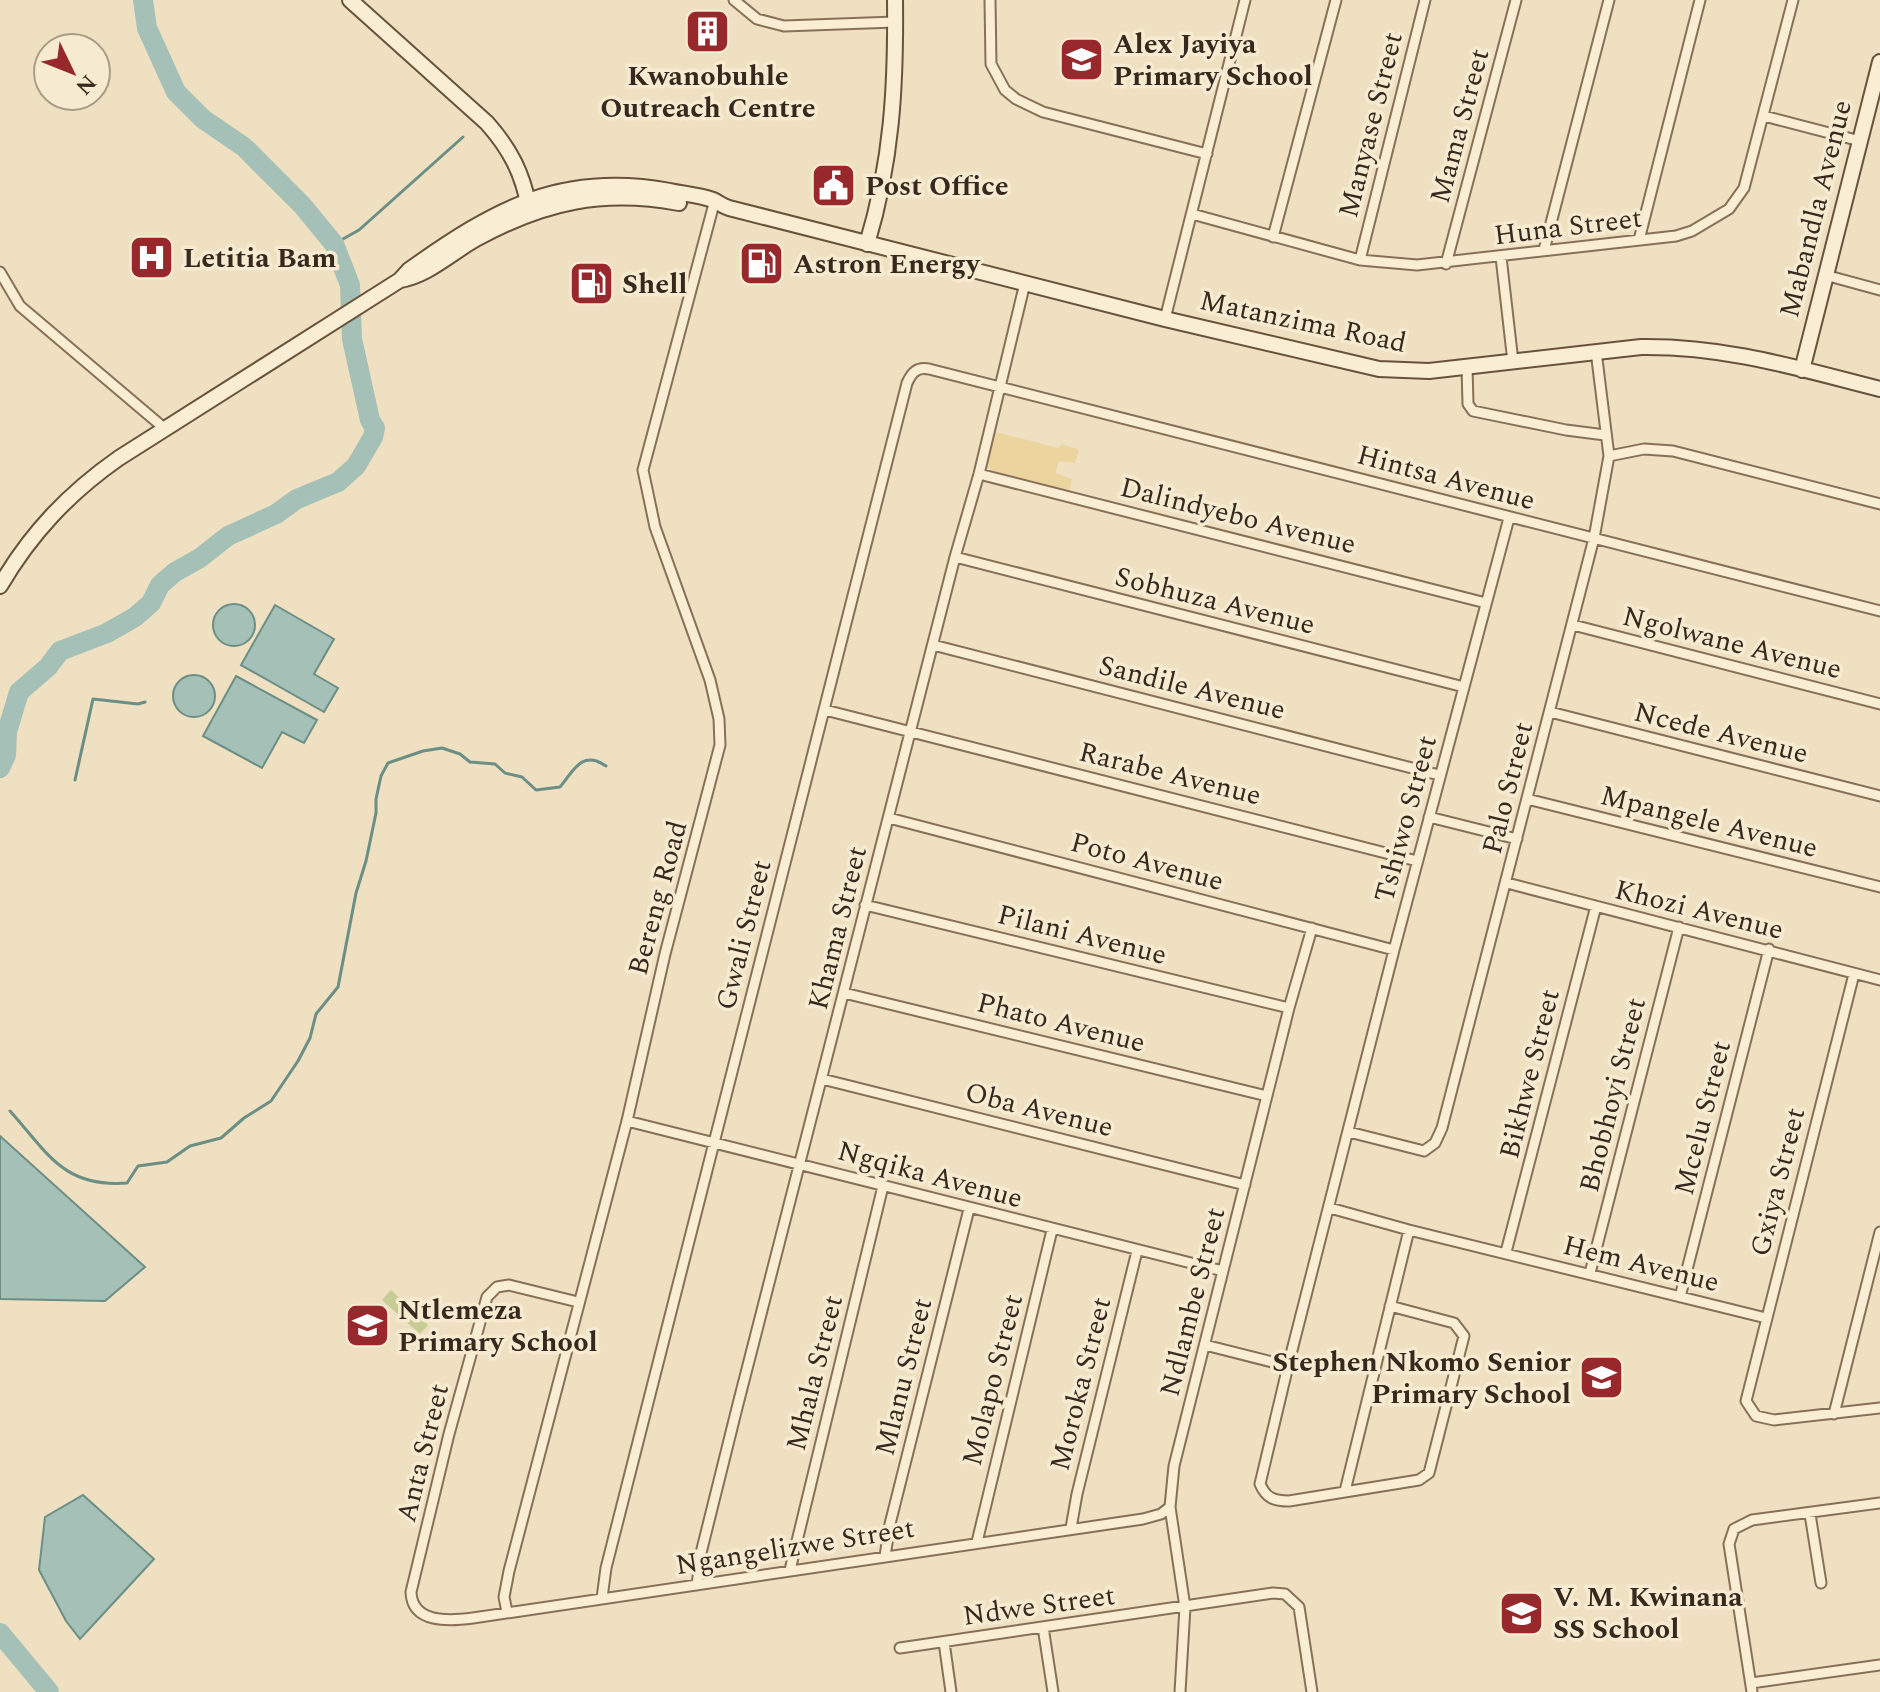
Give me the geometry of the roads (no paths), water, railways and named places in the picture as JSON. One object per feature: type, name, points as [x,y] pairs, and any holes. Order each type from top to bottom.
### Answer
[{"type":"street","points":[[352,0],[494,130],[517,163],[529,205]]},
{"type":"street","points":[[734,0],[757,19],[784,26],[895,22]]},
{"type":"street","points":[[867,244],[880,202],[890,148],[895,0]]},
{"type":"street","points":[[990,0],[991,64],[1005,90],[1016,99],[1043,112],[1207,154]]},
{"type":"street","points":[[1165,319],[1245,0]]},
{"type":"street","points":[[1273,237],[1336,0]]},
{"type":"street","name":"Manyase Street","points":[[1360,260],[1425,0]]},
{"type":"street","name":"Mama Street","points":[[1446,264],[1516,0]]},
{"type":"street","points":[[1544,250],[1609,0]]},
{"type":"street","points":[[1639,240],[1700,0]]},
{"type":"street","name":"Huna Street","points":[[1192,214],[1360,260],[1401,265],[1446,264],[1544,250],[1662,239],[1692,231],[1729,209],[1744,188],[1793,0]]},
{"type":"street","name":"Mabandla Avenue","points":[[1802,370],[1880,62]]},
{"type":"street","points":[[1764,116],[1860,141]]},
{"type":"street","name":"Matanzima Road","points":[[0,586],[28,542],[63,502],[100,471],[164,428],[376,296],[463,232],[559,191],[607,185],[644,187],[1165,319],[1379,369],[1407,372],[1467,367],[1641,347],[1704,349],[1749,355],[1880,389]]},
{"type":"street","name":"Bereng Road","points":[[507,1612],[504,1597],[509,1571],[627,1121],[665,954],[720,745],[719,719],[710,680],[655,527],[643,470],[717,205]]},
{"type":"street","points":[[1501,257],[1513,362]]},
{"type":"street","points":[[0,272],[20,306],[164,428]]},
{"type":"street","points":[[1825,275],[1880,290]]},
{"type":"street","name":"Khama Street","points":[[697,1585],[704,1538],[865,905],[979,474],[1025,283]]},
{"type":"street","name":"Palo Street","points":[[1349,1132],[1424,1151],[1435,1143],[1442,1128],[1594,538],[1609,456],[1596,351]]},
{"type":"street","points":[[1467,367],[1468,404],[1473,411],[1605,435]]},
{"type":"street","name":"Gwali Street","points":[[602,1598],[606,1568],[910,377],[922,368],[1000,387]]},
{"type":"street","name":"Hintsa Avenue","points":[[1000,387],[1880,611]]},
{"type":"street","points":[[1609,456],[1644,449],[1673,451],[1880,504]]},
{"type":"street","name":"Dalindyebo Avenue","points":[[979,474],[1486,603]]},
{"type":"street","name":"Tshiwo Street","points":[[1345,1491],[1280,1501],[1267,1495],[1260,1484],[1439,775],[1509,518]]},
{"type":"street","name":"Sobhuza Avenue","points":[[955,557],[1464,687]]},
{"type":"street","name":"Ngolwane Avenue","points":[[1573,625],[1880,704]]},
{"type":"street","name":"Sandile Avenue","points":[[933,645],[1439,775]]},
{"type":"street","name":"Rarabe Avenue","points":[[825,710],[1417,861]]},
{"type":"street","name":"Ncede Avenue","points":[[1550,712],[1880,796]]},
{"type":"street","name":"Mpangele Avenue","points":[[1527,799],[1880,887]]},
{"type":"street","points":[[1429,817],[1517,839]]},
{"type":"street","name":"Poto Avenue","points":[[889,818],[1394,950]]},
{"type":"street","name":"Khozi Avenue","points":[[1507,883],[1880,980]]},
{"type":"street","name":"Pilani Avenue","points":[[865,905],[1289,1008]]},
{"type":"street","name":"Bikhwe Street","points":[[1506,1252],[1596,906]]},
{"type":"street","name":"Bhobhoyi Street","points":[[1590,1273],[1679,927]]},
{"type":"street","name":"Ndlambe Street","points":[[1180,1692],[1185,1607],[1170,1507],[1174,1466],[1289,1008],[1312,928]]},
{"type":"street","name":"Mcelu Street","points":[[1680,1297],[1769,949]]},
{"type":"street","name":"Gxiya Street","points":[[1834,1414],[1771,1420],[1756,1416],[1746,1401],[1854,974]]},
{"type":"street","name":"Phato Avenue","points":[[844,993],[1267,1096]]},
{"type":"street","name":"Oba Avenue","points":[[822,1079],[1245,1185]]},
{"type":"street","name":"Ngqika Avenue","points":[[627,1121],[1223,1271]]},
{"type":"street","name":"Mhala Street","points":[[790,1570],[883,1186]]},
{"type":"street","name":"Hem Avenue","points":[[1330,1208],[1766,1318]]},
{"type":"street","name":"Mlanu Street","points":[[885,1556],[893,1510],[969,1209]]},
{"type":"street","name":"Molapo Street","points":[[977,1542],[1052,1230]]},
{"type":"street","points":[[1390,1306],[1454,1323],[1462,1331],[1464,1341],[1429,1473],[1419,1480],[1345,1491],[1390,1306],[1409,1230]]},
{"type":"street","points":[[1880,1232],[1834,1414],[1880,1408]]},
{"type":"street","name":"Moroka Street","points":[[1071,1528],[1137,1251]]},
{"type":"street","name":"Anta Street","points":[[425,1616],[415,1607],[411,1592],[449,1434],[487,1297],[497,1287],[509,1285],[578,1302]]},
{"type":"street","points":[[1205,1345],[1288,1366]]},
{"type":"street","points":[[1880,1503],[1752,1520],[1737,1525],[1729,1544],[1751,1687],[1880,1665]]},
{"type":"street","name":"Ngangelizwe Street","points":[[425,1616],[455,1620],[697,1585],[1143,1519],[1161,1514],[1170,1507]]},
{"type":"street","points":[[1810,1514],[1821,1583]]},
{"type":"street","name":"Ndwe Street","points":[[900,1648],[1273,1593],[1285,1594],[1299,1607],[1312,1692]]},
{"type":"street","points":[[1043,1627],[1053,1692]]},
{"type":"street","points":[[944,1642],[951,1692]]},
{"type":"water","points":[[234,604],[249,610],[255,625],[249,640],[234,646],[219,640],[213,625],[219,610]]},
{"type":"water","points":[[275,605],[334,639],[314,674],[338,688],[324,712],[241,665]]},
{"type":"water","points":[[194,675],[209,681],[215,696],[209,711],[194,717],[179,711],[173,696],[179,681]]},
{"type":"water","points":[[236,676],[317,720],[304,743],[282,732],[262,768],[203,736]]},
{"type":"water","points":[[0,1136],[145,1267],[105,1301],[0,1299]]},
{"type":"water","points":[[83,1495],[154,1559],[80,1639],[66,1621],[39,1570],[45,1517]]},
{"type":"waterway","points":[[0,768],[6,755],[7,732],[19,692],[48,667],[60,651],[107,633],[135,617],[151,603],[160,585],[228,536],[276,514],[297,499],[338,482],[356,466],[375,428],[370,420],[352,339],[350,285],[334,244],[302,205],[244,147],[203,119],[176,92],[147,28],[143,0]]},
{"type":"waterway","points":[[334,244],[359,230],[463,137]]},
{"type":"waterway","points":[[75,780],[93,699],[145,702]]},
{"type":"waterway","points":[[10,1111],[58,1164],[87,1180],[105,1183],[127,1183],[138,1166],[167,1162],[190,1146],[221,1138],[271,1101],[310,1038],[316,1014],[338,987],[356,893],[376,813],[381,776],[388,763],[442,748],[460,754],[470,762],[495,764],[505,773],[522,777],[536,790],[560,787],[584,761],[597,761],[606,766]]},
{"type":"waterway","points":[[0,1633],[49,1692]]},
{"type":"place","name":"Kwanobuhle Outreach Centre","points":[[708,32]]},
{"type":"place","name":"Alex Jayiya Primary School","points":[[1082,60]]},
{"type":"place","name":"Post Office","points":[[834,186]]},
{"type":"place","name":"Letitia Bam","points":[[152,258]]},
{"type":"place","name":"Astron Energy","points":[[762,264]]},
{"type":"place","name":"Shell","points":[[591,284]]},
{"type":"place","name":"Ntlemeza Primary School","points":[[367,1326]]},
{"type":"place","name":"Stephen Nkomo Senior Primary School","points":[[1602,1378]]},
{"type":"place","name":"V. M. Kwinana SS School","points":[[1522,1613]]}]
